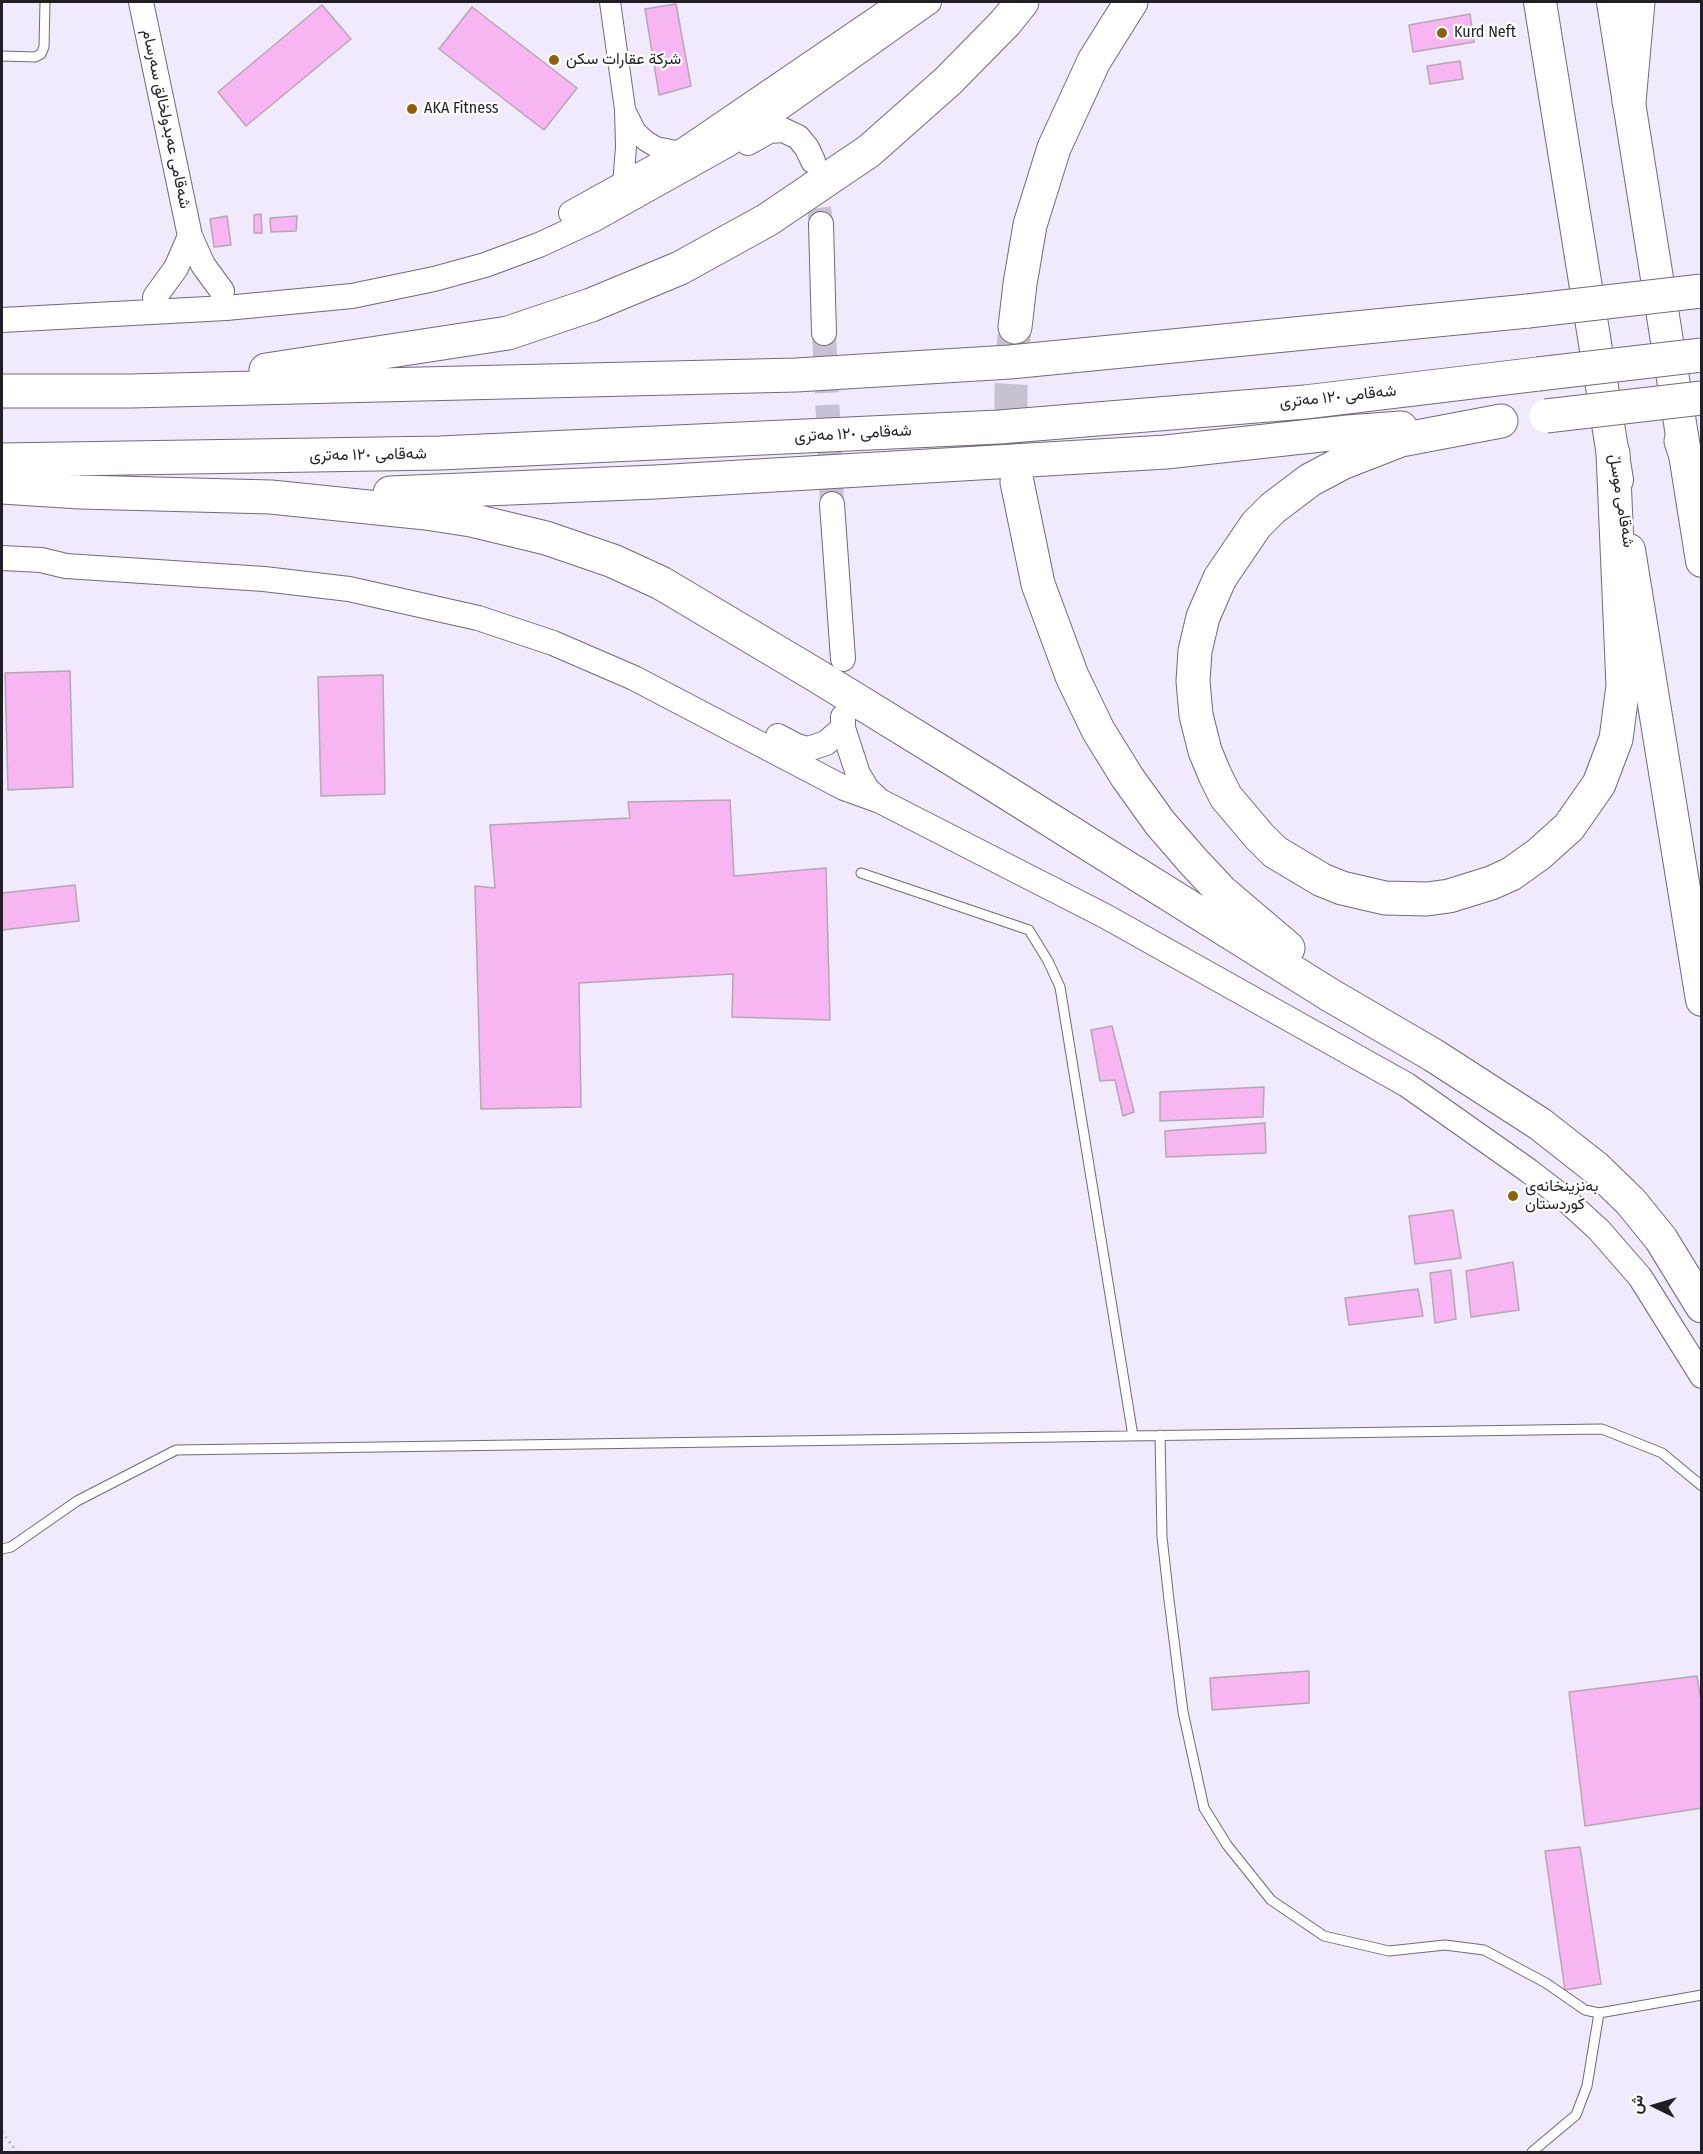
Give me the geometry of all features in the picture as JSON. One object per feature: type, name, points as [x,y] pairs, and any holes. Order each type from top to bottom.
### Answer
[{"type":"highway","points":[[130,391],[508,333],[591,305],[680,268],[767,220],[869,151],[948,81],[1005,23],[1022,2]]},
{"type":"highway","points":[[1015,327],[1030,225],[1051,157],[1094,61],[1131,2]]},
{"type":"highway","name":"شەقامی موسڵ","points":[[1540,2],[1701,1000]]},
{"type":"highway","points":[[1613,2],[1701,561]]},
{"type":"highway","points":[[1629,102],[1638,2]]},
{"type":"highway","points":[[2,392],[130,391],[808,374],[1010,362],[1528,311],[1701,291]]},
{"type":"highway","name":"شەقامی ١٢٠ مەتری","points":[[2,460],[440,453],[999,427],[1305,402],[1701,355]]},
{"type":"highway","points":[[2,487],[80,492],[271,497],[655,482],[1154,453],[1348,432],[1501,421],[1701,398]]},
{"type":"highway","points":[[1501,421],[1401,440],[1342,463],[1310,480],[1273,508],[1256,525],[1220,578],[1203,617],[1195,651],[1193,681],[1196,715],[1205,751],[1226,797],[1258,836],[1275,852],[1322,880],[1342,888],[1385,898],[1427,899],[1449,896],[1491,883],[1511,874],[1539,854],[1569,826],[1599,784],[1616,739],[1623,686],[1613,453]]},
{"type":"highway","points":[[1681,441],[1701,505]]},
{"type":"highway","points":[[1017,482],[1038,584],[1071,676],[1104,739],[1160,824],[1221,891],[1250,917],[1434,1055]]},
{"type":"highway","points":[[271,497],[426,513],[471,520],[546,538],[613,561],[661,583],[863,704],[1330,995],[1434,1055],[1540,1124],[1596,1168],[1631,1202],[1660,1239],[1701,1306]]},
{"type":"street","name":"شەقامی عەبدولخالق سەرسام","points":[[141,2],[190,236],[203,265],[222,291]]},
{"type":"street","points":[[610,2],[625,109],[626,147],[623,185]]},
{"type":"street","points":[[2,306],[342,282],[424,267],[471,253],[525,233],[585,206],[681,152],[901,2]]},
{"type":"street","points":[[2,320],[226,308],[352,296],[434,279],[484,265],[539,245],[593,220],[729,144],[929,2]]},
{"type":"street","points":[[625,109],[629,121],[645,141],[662,149],[681,152]]},
{"type":"street","points":[[729,144],[744,145],[769,131],[783,130],[798,137],[807,148],[813,161]]},
{"type":"street","points":[[821,224],[824,333]]},
{"type":"street","points":[[155,297],[176,268],[190,236]]},
{"type":"street","points":[[832,504],[843,658]]},
{"type":"street","points":[[41,560],[61,557],[247,562],[313,568],[396,582],[496,608],[598,644],[803,748],[818,747],[834,739],[843,723],[858,774],[867,789],[880,801]]},
{"type":"street","points":[[2,558],[41,560],[66,566],[311,584],[395,598],[478,618],[553,642],[596,661],[844,788],[880,801],[1105,915],[1407,1085],[1529,1171],[1564,1198],[1599,1230],[1640,1277],[1701,1376]]},
{"type":"lane","points":[[2,56],[34,57],[41,54],[44,47],[45,6]]},
{"type":"lane","points":[[861,873],[1029,930],[1048,961],[1060,987],[1133,1436]]},
{"type":"lane","points":[[2,1549],[11,1547],[77,1501],[176,1450],[1602,1429],[1662,1453],[1701,1486]]},
{"type":"lane","points":[[1160,1436],[1162,1537],[1184,1712],[1204,1808],[1227,1845],[1271,1900],[1324,1936],[1389,1951],[1445,1946],[1484,1950],[1546,1983],[1585,2010],[1599,2013],[1701,1995]]},
{"type":"lane","points":[[1532,2152],[1576,2115],[1587,2086],[1599,2013]]},
{"type":"path","points":[[2,2132],[17,2152]]},
{"type":"building","points":[[676,4],[691,86],[659,95],[645,9]]},
{"type":"building","points":[[322,5],[351,39],[246,126],[218,92]]},
{"type":"building","points":[[472,7],[577,88],[544,130],[439,49]]},
{"type":"building","name":"Kurd Neft","points":[[1470,14],[1474,42],[1413,52],[1409,25]]},
{"type":"building","points":[[1460,61],[1463,79],[1430,84],[1427,66]]},
{"type":"building","points":[[261,214],[262,233],[254,233],[254,215]]},
{"type":"building","points":[[227,216],[231,245],[214,247],[210,219]]},
{"type":"building","points":[[297,216],[296,231],[271,232],[270,218]]},
{"type":"building","points":[[70,671],[73,787],[8,790],[5,673]]},
{"type":"building","points":[[383,675],[385,794],[321,796],[318,677]]},
{"type":"building","points":[[730,800],[734,876],[826,868],[830,1020],[732,1017],[733,974],[579,983],[581,1107],[481,1109],[475,886],[495,888],[490,825],[630,818],[628,802]]},
{"type":"building","points":[[75,885],[79,921],[2,930],[2,893]]},
{"type":"building","points":[[1112,1026],[1134,1112],[1123,1116],[1115,1080],[1100,1081],[1091,1030]]},
{"type":"building","points":[[1264,1087],[1263,1117],[1160,1121],[1160,1092]]},
{"type":"building","points":[[1265,1123],[1266,1153],[1166,1157],[1165,1131]]},
{"type":"building","points":[[1453,1210],[1461,1258],[1415,1264],[1409,1216]]},
{"type":"building","points":[[1513,1262],[1519,1310],[1471,1317],[1466,1271]]},
{"type":"building","points":[[1451,1270],[1456,1319],[1435,1323],[1430,1273]]},
{"type":"building","points":[[1418,1289],[1423,1316],[1349,1325],[1345,1298]]},
{"type":"building","points":[[1309,1671],[1309,1703],[1212,1710],[1210,1678]]},
{"type":"building","points":[[1697,1676],[1702,1707],[1702,1808],[1585,1826],[1569,1692]]},
{"type":"building","points":[[1580,1847],[1601,1984],[1565,1990],[1545,1851]]},
{"type":"tunnel","points":[[815,172],[821,224]]},
{"type":"tunnel","points":[[824,333],[832,504]]},
{"type":"tunnel","points":[[1014,335],[1011,432],[1017,482]]},
{"type":"place","name":"Kurd Neft","points":[[1442,33]]},
{"type":"place","name":"شركة عقارات سكن","points":[[554,60]]},
{"type":"place","name":"AKA Fitness","points":[[412,109]]},
{"type":"place","name":"بەنزینخانەی کوردستان","points":[[1513,1196]]}]
